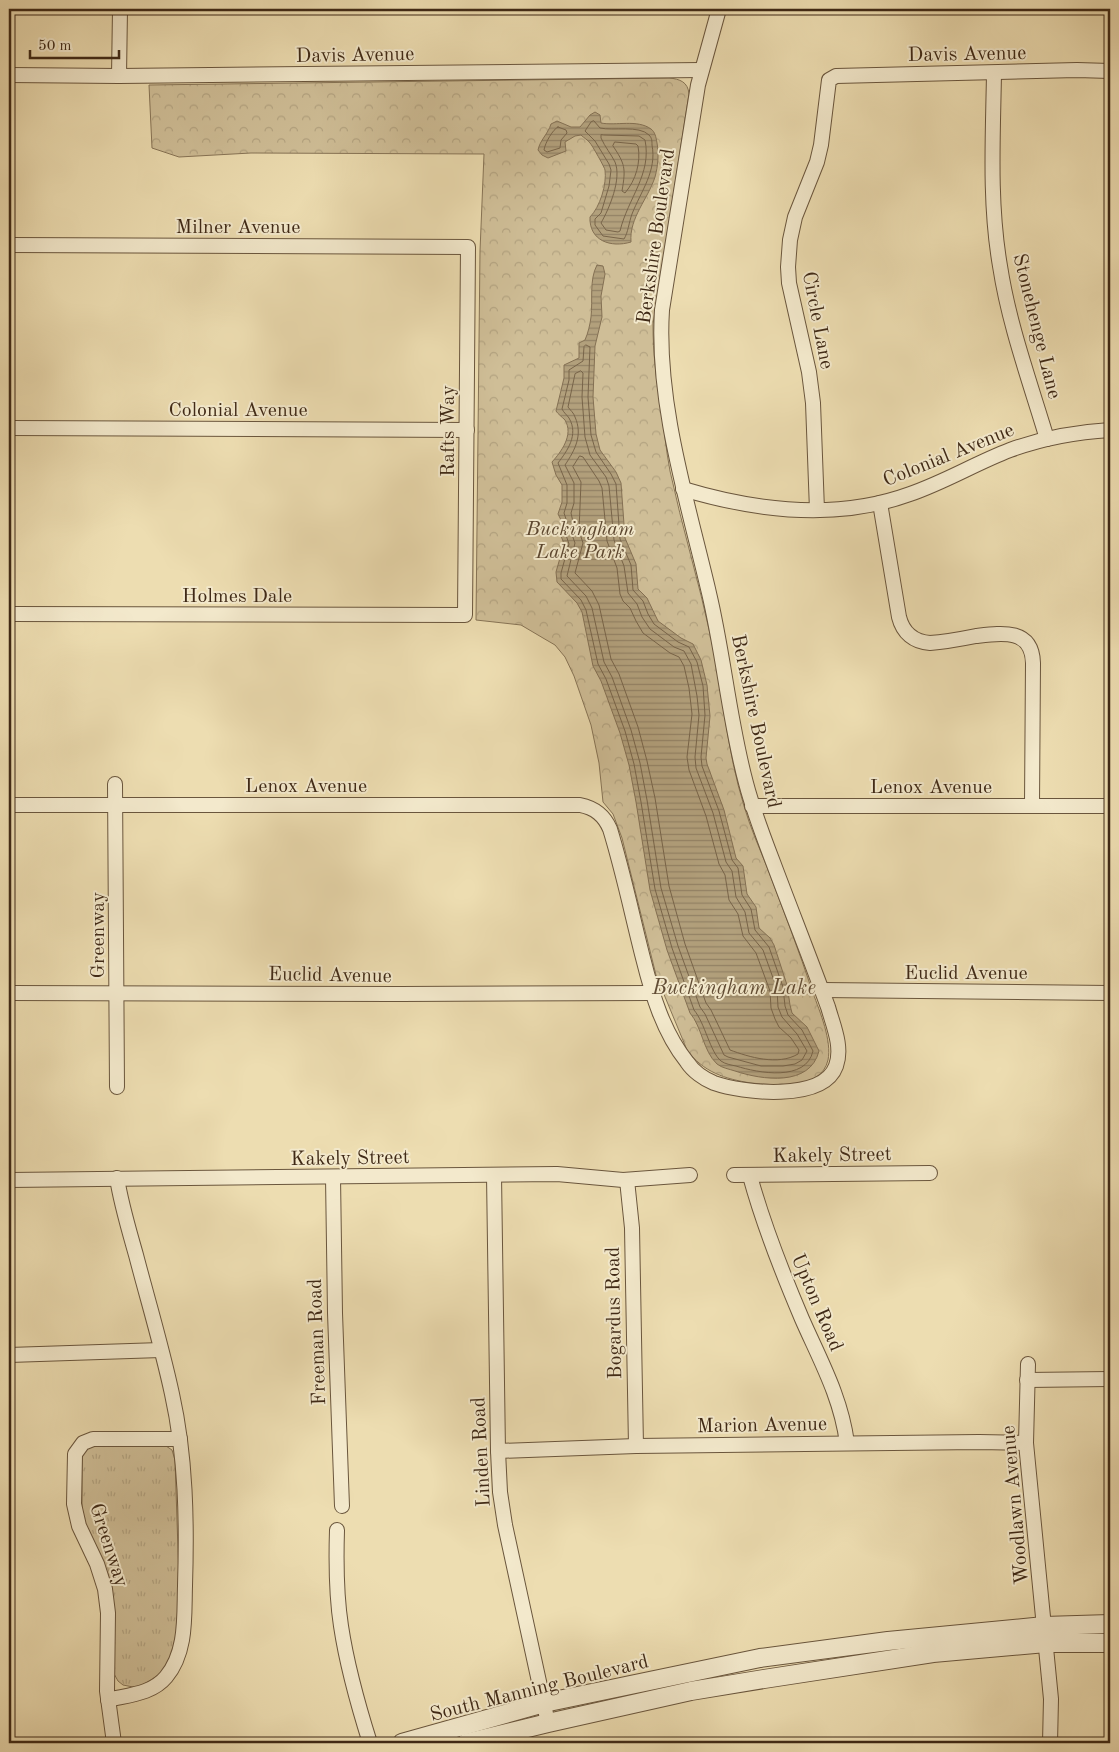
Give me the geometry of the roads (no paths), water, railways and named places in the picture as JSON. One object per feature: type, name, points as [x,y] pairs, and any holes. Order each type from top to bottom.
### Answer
[{"type":"street","points":[[119,76],[120,9]]},
{"type":"street","name":"Berkshire Boulevard","points":[[601,814],[607,822],[614,843],[652,992],[673,1041],[692,1068],[712,1082],[739,1089],[759,1091],[804,1090],[822,1083],[833,1073],[837,1061],[838,1049],[833,1025],[822,990],[752,806],[737,744],[710,596],[683,489],[664,381],[661,323],[701,70],[719,9]]},
{"type":"street","name":"Davis Avenue","points":[[9,75],[119,76],[701,70]]},
{"type":"street","name":"Davis Avenue","points":[[828,83],[830,78],[836,76],[1110,71]]},
{"type":"street","name":"Stonehenge Lane","points":[[994,73],[993,205],[998,257],[1010,312],[1046,439]]},
{"type":"street","name":"Circle Lane","points":[[817,510],[809,372],[788,267],[790,240],[795,217],[821,145],[828,83]]},
{"type":"street","name":"Milner Avenue","points":[[9,245],[468,247]]},
{"type":"street","name":"Rafts Way","points":[[465,615],[468,247]]},
{"type":"street","name":"Colonial Avenue","points":[[9,428],[467,430]]},
{"type":"street","name":"Colonial Avenue","points":[[683,489],[759,507],[817,510],[847,509],[880,503],[911,494],[1010,450],[1046,439],[1110,430]]},
{"type":"street","points":[[880,503],[899,618],[901,625],[908,634],[918,641],[930,643],[1006,633],[1020,638],[1030,649],[1034,663],[1032,806]]},
{"type":"street","name":"Holmes Dale","points":[[9,614],[465,615]]},
{"type":"street","name":"Greenway","points":[[116,784],[117,1087]]},
{"type":"street","name":"Lenox Avenue","points":[[9,805],[580,805],[593,808],[601,814]]},
{"type":"street","name":"Lenox Avenue","points":[[752,806],[1110,806]]},
{"type":"street","name":"Euclid Avenue","points":[[822,990],[1110,993]]},
{"type":"street","name":"Euclid Avenue","points":[[9,993],[400,994],[652,992]]},
{"type":"street","name":"Kakely Street","points":[[734,1175],[930,1173]]},
{"type":"street","name":"Linden Road","points":[[494,1175],[500,1492],[505,1525],[548,1723]]},
{"type":"street","name":"Kakely Street","points":[[9,1180],[578,1175],[627,1180],[690,1175]]},
{"type":"street","name":"Upton Road","points":[[750,1176],[762,1216],[799,1313],[837,1398],[844,1420],[847,1443]]},
{"type":"street","name":"Freeman Road","points":[[333,1177],[335,1313],[342,1506]]},
{"type":"street","points":[[108,1700],[144,1692],[156,1686],[171,1671],[178,1656],[184,1622],[186,1550],[180,1439],[172,1394],[162,1350],[122,1204],[117,1178]]},
{"type":"street","name":"Bogardus Road","points":[[627,1180],[632,1228],[636,1446]]},
{"type":"street","points":[[9,1355],[162,1350]]},
{"type":"street","name":"Woodlawn Avenue","points":[[1028,1364],[1026,1443],[1051,1699],[1050,1743]]},
{"type":"street","points":[[1027,1380],[1109,1380]]},
{"type":"street","name":"Greenway","points":[[114,1743],[108,1700],[106,1598],[100,1572],[81,1532],[75,1511],[75,1454],[80,1445],[93,1439],[180,1439]]},
{"type":"street","name":"Marion Avenue","points":[[498,1451],[636,1446],[1026,1443]]},
{"type":"street","points":[[337,1530],[338,1595],[341,1626],[354,1687],[370,1743]]},
{"type":"street","name":"South Manning Boulevard","points":[[402,1743],[544,1703],[760,1658],[888,1641],[1044,1626],[1110,1624]]},
{"type":"street","points":[[888,1641],[890,1660]]},
{"type":"street","name":"South Manning Boulevard","points":[[466,1743],[691,1691],[764,1679],[933,1653],[1046,1644],[1110,1643]]},
{"type":"street","points":[[760,1658],[764,1679]]},
{"type":"street","points":[[687,1673],[691,1691]]},
{"type":"water","points":[[595,112],[600,115],[601,123],[639,124],[651,129],[656,137],[658,156],[656,173],[633,225],[631,242],[623,244],[603,241],[593,232],[590,217],[600,201],[604,188],[605,170],[588,141],[581,135],[575,136],[565,142],[566,151],[548,158],[538,150],[551,124],[557,121],[571,127],[580,127]]},
{"type":"water","name":"Buckingham Lake","points":[[597,265],[603,266],[605,274],[601,296],[602,317],[595,346],[593,397],[596,434],[600,450],[616,472],[621,483],[625,538],[636,564],[638,589],[647,598],[658,621],[681,638],[693,644],[701,660],[707,685],[710,716],[707,764],[724,810],[736,858],[743,866],[747,894],[756,907],[759,928],[770,938],[774,945],[787,985],[792,1013],[807,1027],[819,1051],[814,1063],[806,1071],[796,1076],[771,1078],[746,1074],[717,1064],[709,1053],[690,1013],[667,950],[650,890],[629,765],[620,733],[601,681],[593,666],[582,612],[577,603],[557,582],[556,572],[564,544],[560,533],[562,522],[558,514],[562,502],[562,485],[556,475],[552,462],[565,443],[568,431],[565,420],[556,411],[564,378],[564,365],[579,358],[579,343],[585,340],[588,332],[591,317],[593,277]]},
{"type":"park label","name":"Buckingham Lake Park","points":[[580,540]]}]
